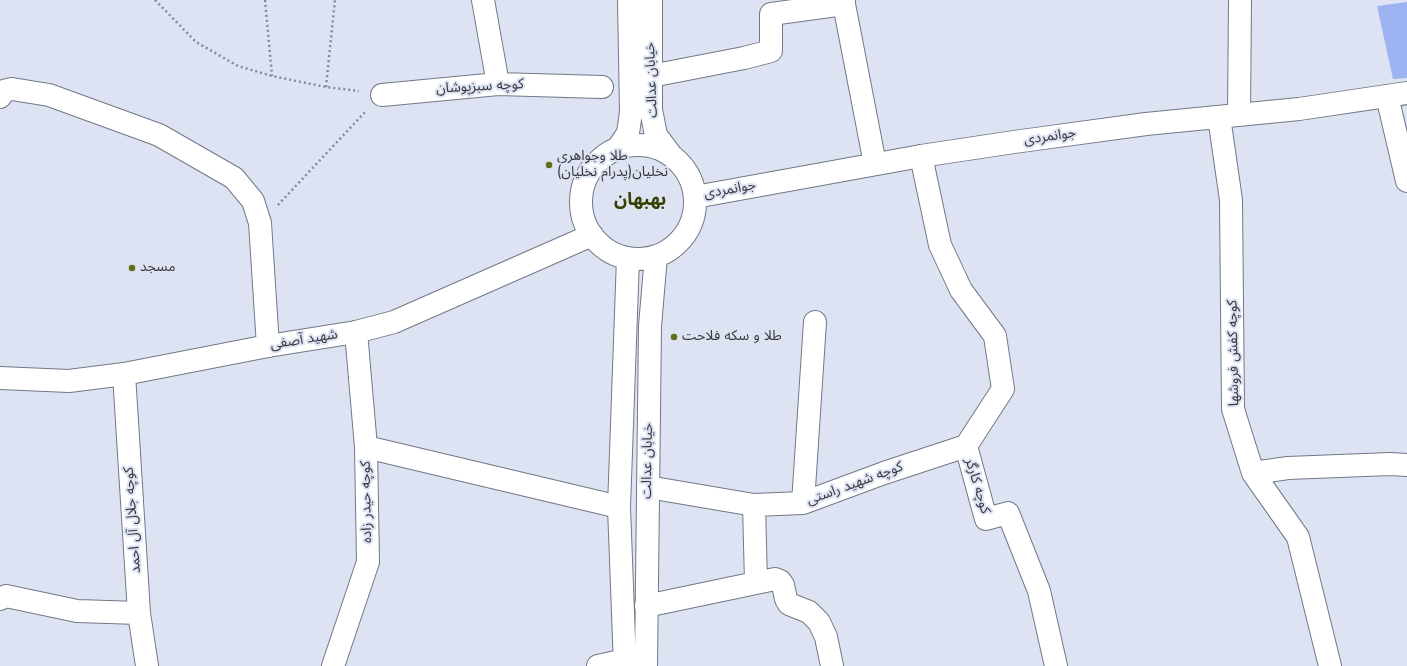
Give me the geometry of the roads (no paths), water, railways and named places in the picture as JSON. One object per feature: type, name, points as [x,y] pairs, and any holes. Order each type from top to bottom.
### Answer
[{"type":"street","points":[[483,0],[498,84]]},
{"type":"street","name":"خیابان عدالت","points":[[618,148],[628,133],[631,112],[629,0]]},
{"type":"street","name":"خیابان عدالت","points":[[651,0],[651,110],[656,135],[671,155]]},
{"type":"street","name":"کوچه کفش فروشها","points":[[1240,0],[1229,116],[1234,409],[1253,473],[1298,537],[1330,666]]},
{"type":"street","points":[[651,76],[744,58],[771,51],[771,14],[844,2],[875,164]]},
{"type":"street","name":"کوچه سبزپوشان","points":[[382,94],[498,84],[602,87]]},
{"type":"street","points":[[0,97],[4,91],[12,89],[49,94],[159,135],[234,178],[253,201],[260,223],[268,346]]},
{"type":"street","points":[[1397,94],[1407,181]]},
{"type":"street","name":"جوانمردی","points":[[695,196],[921,156],[1146,124],[1299,109],[1397,94]]},
{"type":"street","points":[[636,145],[654,147],[671,155],[683,167],[691,181],[695,196],[693,216],[686,233],[673,247],[656,256],[642,259],[628,258],[602,246],[592,235],[583,220],[581,202],[583,185],[591,169],[603,156],[618,148],[636,145]]},
{"type":"street","name":"کوچه کارگر","points":[[921,156],[940,245],[961,290],[995,336],[1003,389],[966,446],[986,520],[1008,513],[1039,591],[1056,666]]},
{"type":"street","name":"شهید آصفی","points":[[0,378],[69,381],[124,374],[268,346],[356,332],[394,322],[592,235]]},
{"type":"street","name":"خیابان عدالت","points":[[646,666],[650,326],[656,256]]},
{"type":"street","name":"خیابان عدالت","points":[[625,663],[619,507],[628,258]]},
{"type":"street","points":[[803,504],[815,322]]},
{"type":"street","name":"کوچه حیدر زاده","points":[[333,666],[368,562],[366,447],[356,332]]},
{"type":"street","name":"کوچه جلال آل احمد","points":[[124,374],[139,613],[146,666]]},
{"type":"street","name":"کوچه شهید راستی","points":[[648,487],[754,506],[803,504],[884,473],[966,446]]},
{"type":"street","points":[[366,447],[619,507]]},
{"type":"street","points":[[1253,473],[1288,468],[1390,464],[1407,465]]},
{"type":"street","points":[[754,506],[756,583]]},
{"type":"street","points":[[646,606],[775,579],[780,581],[783,585],[786,599],[789,604],[809,612],[819,622],[826,637],[832,666]]},
{"type":"street","points":[[0,599],[6,596],[76,611],[139,613]]},
{"type":"street","points":[[598,666],[625,663]]},
{"type":"place","name":"طلا وجواهری نخلیان(پدرام نخلیان)","points":[[549,165]]},
{"type":"place","name":"مسجد","points":[[132,268]]},
{"type":"place","name":"طلا و سکه فلاحت","points":[[674,337]]},
{"type":"district","name":"بهبهان","points":[[640,201]]}]
